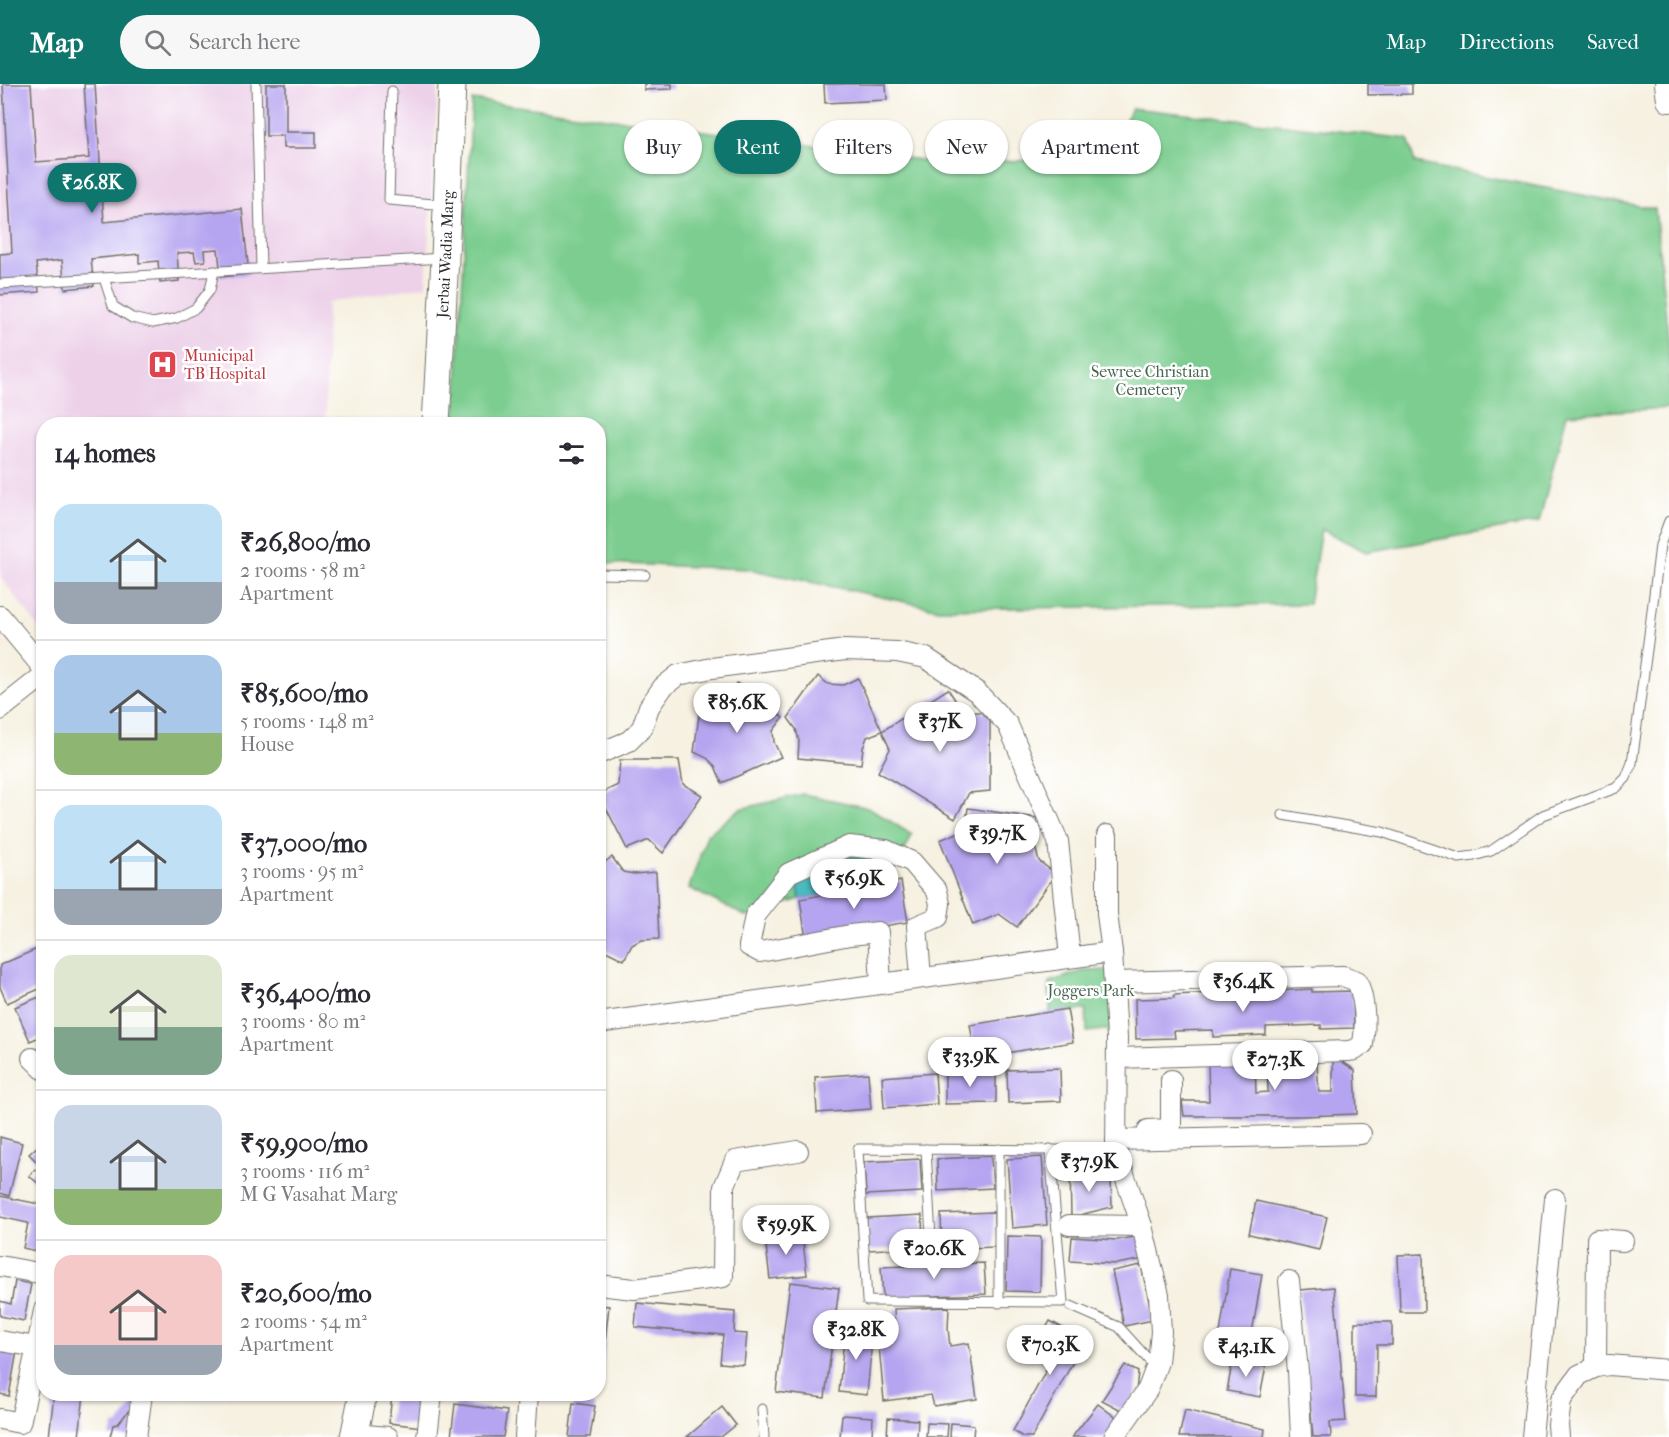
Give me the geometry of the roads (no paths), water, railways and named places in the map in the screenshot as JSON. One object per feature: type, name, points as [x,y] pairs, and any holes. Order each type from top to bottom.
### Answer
[{"type":"main road","name":"Jerbai Wadia Marg","points":[[436,417],[452,84]]},
{"type":"main road","points":[[354,1436],[362,1401]]},
{"type":"street","points":[[1667,84],[1669,100]]},
{"type":"street","points":[[0,616],[36,659]]},
{"type":"street","points":[[606,751],[629,741],[642,728],[649,707],[663,687],[678,675],[712,668],[845,650],[897,652],[926,658],[977,692],[1008,726],[1058,841],[1070,957]]},
{"type":"street","points":[[0,710],[36,681]]},
{"type":"street","points":[[1107,835],[1107,914],[1112,952],[1121,1110]]},
{"type":"street","points":[[880,984],[878,932],[760,952],[749,946],[755,916],[789,873],[849,846],[886,850],[912,862],[938,891],[940,904],[938,917],[917,926],[921,978]]},
{"type":"street","points":[[606,1022],[1112,952]]},
{"type":"street","points":[[1114,982],[1343,976],[1357,981],[1361,992],[1365,1030],[1363,1044],[1355,1050],[1348,1051],[1117,1058]]},
{"type":"street","points":[[1164,1134],[1172,1124],[1171,1080]]},
{"type":"street","points":[[1114,1437],[1148,1389],[1158,1362],[1161,1332],[1159,1295],[1119,1138],[1124,1086]]},
{"type":"street","points":[[1119,1138],[1164,1134],[1361,1134]]},
{"type":"street","points":[[606,1286],[634,1289],[723,1277],[724,1187],[735,1161],[798,1151]]},
{"type":"street","points":[[1532,1437],[1555,1198]]},
{"type":"street","points":[[1069,1225],[1143,1226]]},
{"type":"street","points":[[1596,1367],[1597,1239],[1623,1240]]},
{"type":"street","points":[[0,1266],[36,1273]]},
{"type":"street","points":[[1289,1281],[1298,1371],[1301,1437]]},
{"type":"street","points":[[0,1341],[36,1347]]},
{"type":"street","points":[[0,1419],[19,1430],[36,1352]]},
{"type":"street","points":[[1559,1437],[1561,1400],[1579,1375],[1596,1367],[1610,1365],[1669,1370]]},
{"type":"street","points":[[136,1437],[141,1401]]},
{"type":"street","points":[[427,1437],[431,1401]]},
{"type":"street","points":[[525,1437],[528,1401]]},
{"type":"street","points":[[354,1436],[388,1437]]},
{"type":"lane","points":[[256,84],[261,268]]},
{"type":"lane","points":[[392,91],[389,200],[447,206]]},
{"type":"lane","points":[[0,284],[445,258]]},
{"type":"lane","points":[[105,278],[113,306],[132,318],[153,323],[177,318],[196,308],[210,290],[214,271]]},
{"type":"lane","points":[[1283,815],[1382,832],[1459,858],[1491,851],[1543,815],[1616,788],[1626,778],[1632,763],[1660,545],[1669,521]]},
{"type":"lane","points":[[606,574],[645,575]]},
{"type":"lane","points":[[1050,1149],[1063,1302],[867,1301],[858,1149],[1050,1149],[1119,1138]]},
{"type":"lane","points":[[926,1149],[931,1238]]},
{"type":"lane","points":[[999,1149],[999,1303]]},
{"type":"lane","points":[[1071,1306],[1119,1327],[1156,1368]]},
{"type":"lane","points":[[762,1409],[764,1437]]},
{"type":"water","points":[[874,854],[879,885],[800,899],[795,866]]},
{"type":"place","name":"Municipal TB Hospital","points":[[163,364]]},
{"type":"park label","name":"Sewree Christian Cemetery","points":[[1150,380]]},
{"type":"park label","name":"Joggers Park","points":[[1091,990]]}]
